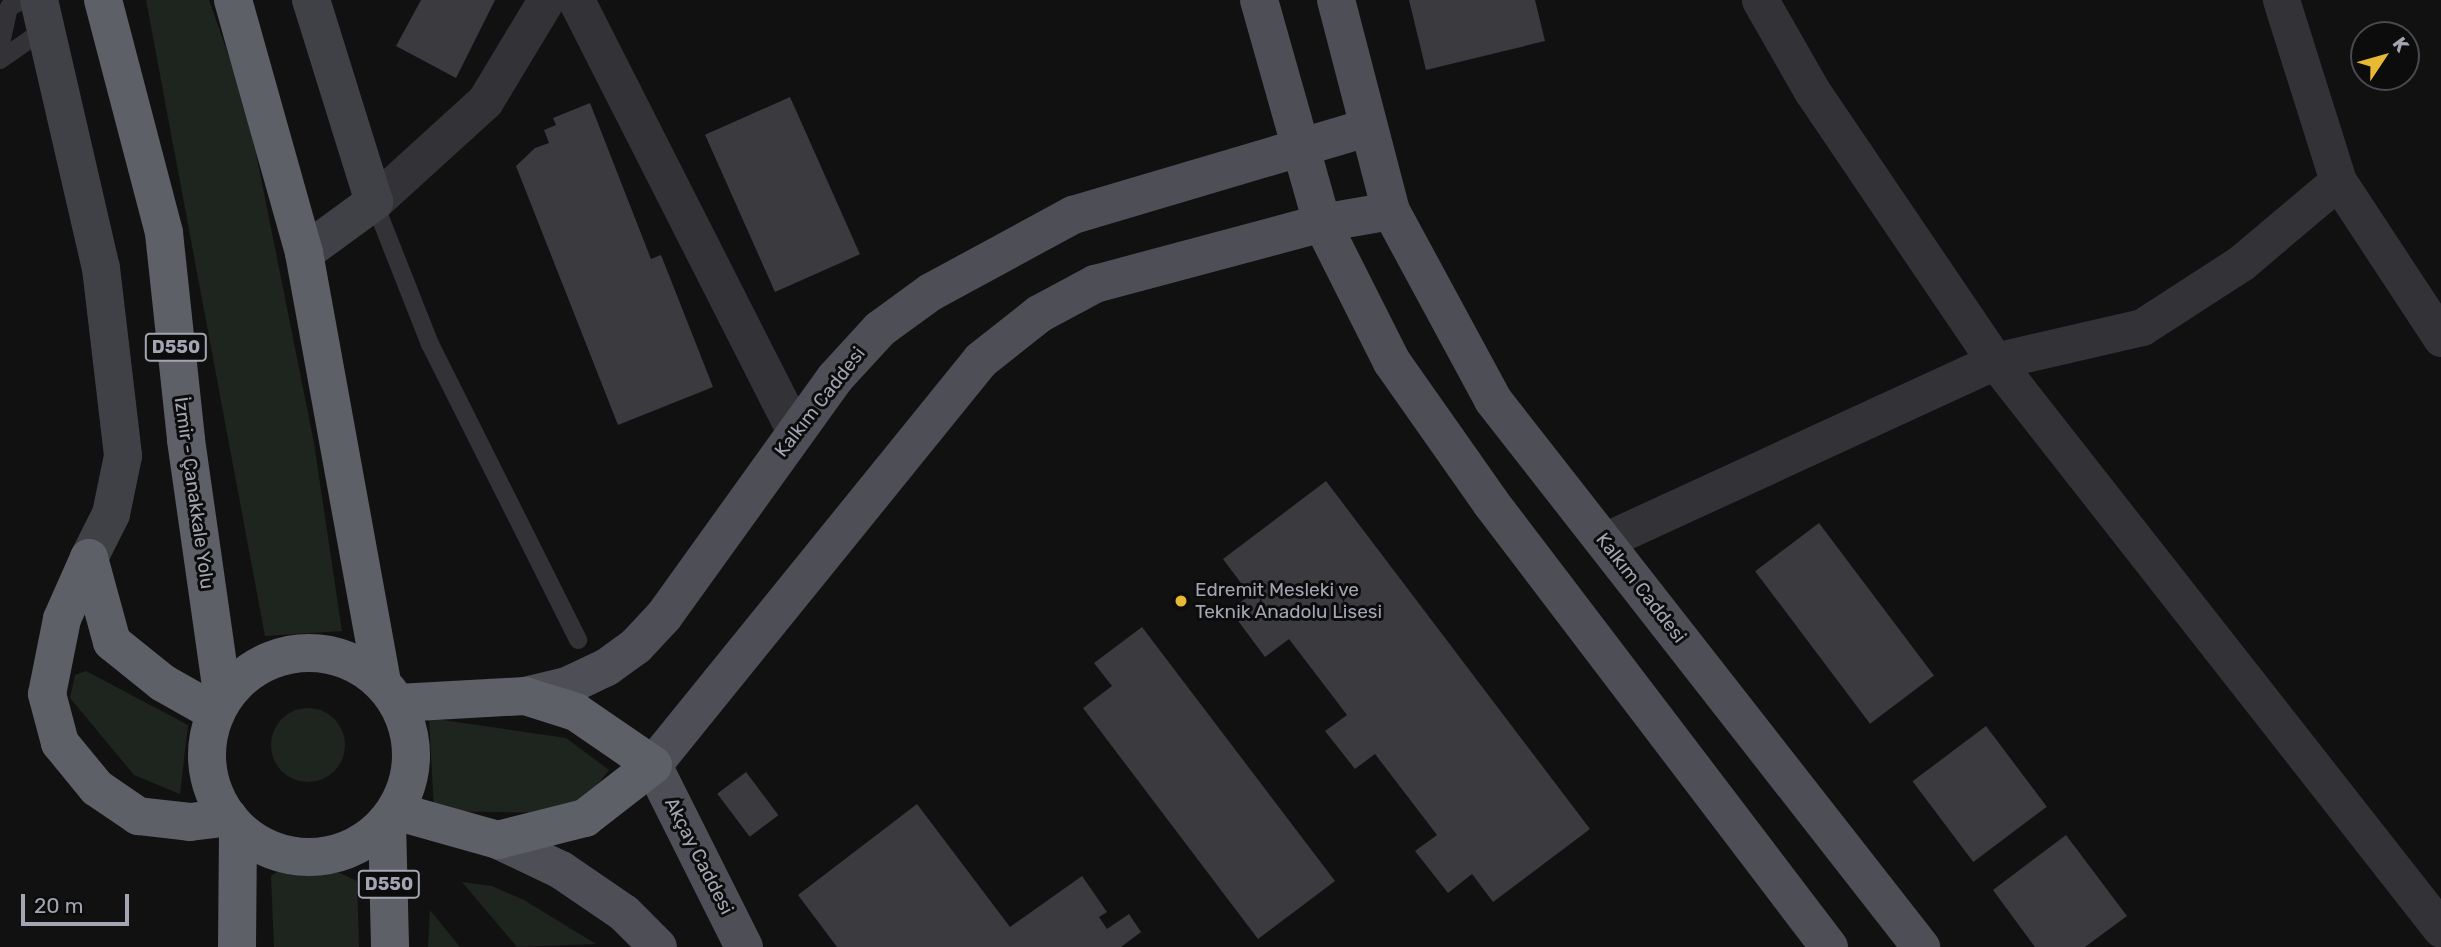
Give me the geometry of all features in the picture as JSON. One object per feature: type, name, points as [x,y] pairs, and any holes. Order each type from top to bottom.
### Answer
[{"type":"highway","name":"İzmir - Çanakkale Yolu","points":[[103,0],[164,233],[186,440],[220,706],[207,752],[210,781],[234,823],[237,947]]},
{"type":"highway","points":[[89,558],[62,619],[47,694],[60,743],[97,788],[138,816],[190,822],[234,823],[261,845],[287,855],[315,857],[367,840],[391,816],[410,777],[412,752],[390,692],[304,253],[233,0]]},
{"type":"highway","points":[[89,558],[112,642],[163,683],[220,706],[261,664],[298,653],[337,656],[362,666],[390,692],[525,696],[576,712],[653,765],[584,818],[498,840],[391,816]]},
{"type":"highway","name":"D550","points":[[390,947],[391,816]]},
{"type":"main road","points":[[304,253],[374,202],[311,0]]},
{"type":"main road","points":[[1259,0],[1298,146],[1322,223],[1392,362],[1491,503],[1829,947]]},
{"type":"main road","name":"Kalkım Caddesi","points":[[1336,0],[1366,128],[1391,211],[1493,400],[1921,947]]},
{"type":"main road","points":[[25,7],[101,268],[123,456],[111,514],[89,558]]},
{"type":"main road","name":"Kalkım Caddesi","points":[[525,696],[567,686],[607,667],[636,646],[664,616],[835,378],[880,329],[987,259],[1073,215],[1298,146],[1366,128]]},
{"type":"main road","points":[[653,765],[921,431],[981,360],[1020,329],[1095,284],[1322,223],[1391,211]]},
{"type":"main road","name":"Akçay Caddesi","points":[[653,765],[744,947]]},
{"type":"main road","points":[[498,840],[561,870],[624,913],[658,947]]},
{"type":"street","points":[[374,202],[485,101],[546,0]]},
{"type":"street","points":[[576,0],[795,431]]},
{"type":"street","points":[[1760,0],[1812,91],[1995,361],[2441,929]]},
{"type":"street","points":[[2281,0],[2338,181],[2441,338]]},
{"type":"street","points":[[1604,541],[1995,361],[2142,327],[2241,263],[2338,181]]},
{"type":"lane","points":[[0,48],[25,7]]},
{"type":"lane","points":[[0,60],[25,7]]},
{"type":"lane","points":[[374,202],[430,344],[578,640]]},
{"type":"shaded area","points":[[146,0],[209,0],[247,108],[314,443],[342,631],[265,636]]},
{"type":"shaded area","points":[[86,671],[188,725],[180,794],[134,775],[70,698],[75,675]]},
{"type":"shaded area","points":[[308,708],[322,711],[334,719],[342,731],[345,745],[342,759],[334,771],[322,779],[308,782],[294,779],[282,771],[274,759],[271,745],[274,731],[282,719],[294,711]]},
{"type":"shaded area","points":[[429,718],[566,738],[609,770],[590,794],[558,813],[434,811]]},
{"type":"shaded area","points":[[293,861],[329,868],[357,881],[359,947],[274,947],[271,876]]},
{"type":"shaded area","points":[[462,882],[492,886],[524,900],[596,944],[517,947]]},
{"type":"shaded area","points":[[430,910],[460,947],[428,947]]},
{"type":"building","points":[[421,0],[495,0],[456,78],[396,46]]},
{"type":"building","points":[[1409,0],[1535,0],[1545,41],[1426,70]]},
{"type":"building","points":[[790,97],[860,254],[775,292],[705,135]]},
{"type":"building","points":[[590,103],[651,259],[661,255],[713,387],[618,425],[516,166],[535,148],[549,143],[544,130],[556,125],[553,118]]},
{"type":"building","points":[[1326,481],[1590,829],[1493,902],[1472,874],[1448,893],[1415,851],[1437,835],[1375,754],[1355,769],[1325,731],[1347,715],[1289,639],[1265,657],[1230,610],[1250,595],[1223,559]]},
{"type":"building","points":[[1819,523],[1934,676],[1870,724],[1755,571]]},
{"type":"building","points":[[1142,627],[1335,881],[1258,939],[1083,708],[1112,686],[1094,663]]},
{"type":"building","points":[[1986,726],[2047,807],[1973,862],[1913,781]]},
{"type":"building","points":[[746,772],[778,815],[750,837],[717,794]]},
{"type":"building","points":[[917,804],[1010,927],[1082,876],[1107,912],[1099,917],[1107,929],[1129,914],[1141,932],[1121,947],[837,947],[798,895]]},
{"type":"building","points":[[2066,835],[2127,916],[2085,947],[2035,947],[1993,890]]},
{"type":"place","name":"Edremit Mesleki ve Teknik Anadolu Lisesi","points":[[1181,601]]}]
